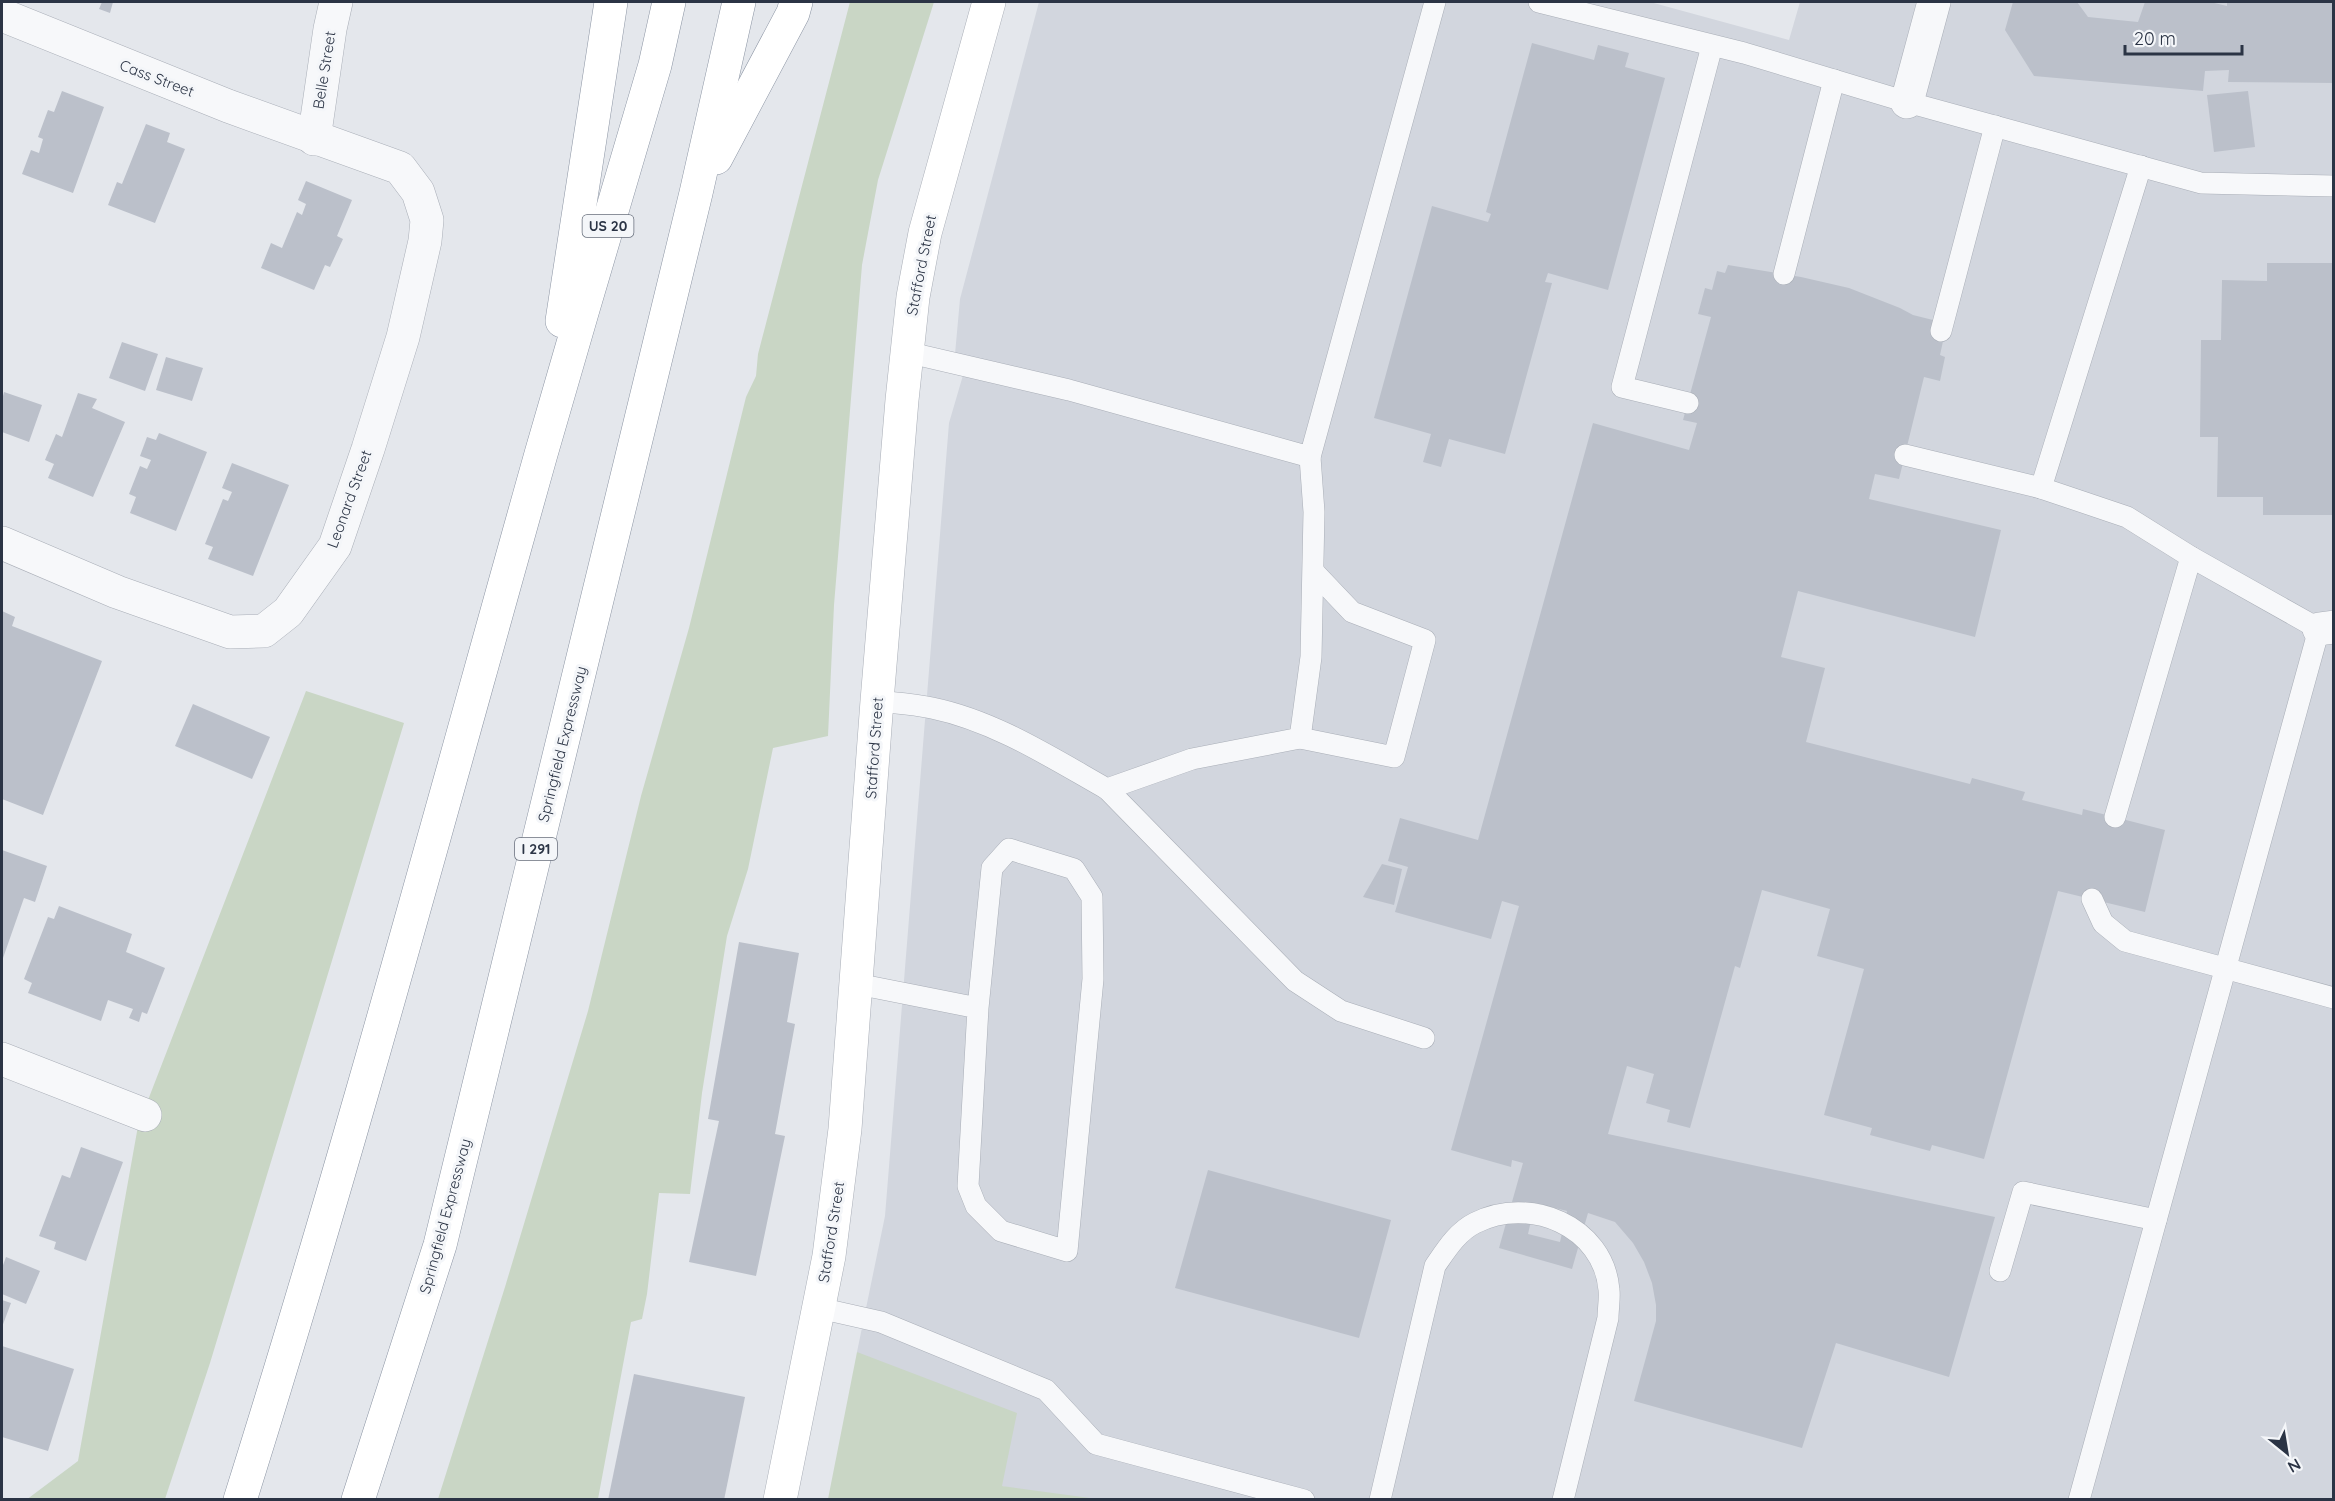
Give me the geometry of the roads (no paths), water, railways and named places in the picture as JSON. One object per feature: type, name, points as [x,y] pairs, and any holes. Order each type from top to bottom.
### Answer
[{"type":"main road","points":[[240,1500],[309,1275],[542,450],[611,2]]},
{"type":"main road","name":"US 20","points":[[542,450],[655,65],[669,2]]},
{"type":"main road","points":[[696,194],[739,2]]},
{"type":"main road","points":[[696,194],[793,13],[796,2]]},
{"type":"main road","name":"Stafford Street","points":[[780,1500],[819,1308],[837,1198],[857,984],[877,701],[906,352],[913,297],[926,233],[989,2]]},
{"type":"main road","name":"Springfield Expressway","points":[[358,1500],[440,1245],[696,194]]},
{"type":"street","name":"Belle Street","points":[[314,139],[334,2]]},
{"type":"street","points":[[1907,102],[1934,2]]},
{"type":"street","name":"Cass Street","points":[[2,15],[132,69],[314,139]]},
{"type":"street","name":"Leonard Street","points":[[2,543],[117,592],[230,632],[264,632],[288,612],[335,546],[403,337],[425,241],[427,220],[418,192],[400,168],[314,139]]},
{"type":"street","points":[[2,1059],[145,1115]]},
{"type":"lane","points":[[1300,738],[1311,657],[1314,512],[1310,457],[1435,2]]},
{"type":"lane","points":[[1539,2],[1712,46],[2200,183],[2334,186]]},
{"type":"lane","points":[[1688,403],[1622,387],[1712,46]]},
{"type":"lane","points":[[1784,274],[1834,80]]},
{"type":"lane","points":[[1941,331],[1995,126]]},
{"type":"lane","points":[[2041,488],[2141,166]]},
{"type":"lane","points":[[906,352],[1070,390],[1310,457]]},
{"type":"lane","points":[[1905,455],[2041,488],[2127,517],[2191,557],[2326,628],[2226,968],[2079,1500]]},
{"type":"lane","points":[[2115,817],[2191,557]]},
{"type":"lane","points":[[1107,789],[1192,759],[1300,738],[1395,757],[1425,640],[1352,612],[1314,572]]},
{"type":"lane","points":[[877,701],[932,708],[975,721],[1034,747],[1107,789],[1295,981],[1341,1011],[1424,1038]]},
{"type":"lane","points":[[1009,849],[1074,869],[1092,897],[1093,979],[1067,1251],[1001,1231],[976,1206],[968,1186],[978,1008],[992,868],[1009,849]]},
{"type":"lane","points":[[2092,899],[2103,923],[2125,942],[2334,998]]},
{"type":"lane","points":[[857,984],[978,1008]]},
{"type":"lane","points":[[2000,1271],[2023,1192],[2156,1220]]},
{"type":"lane","points":[[1380,1500],[1435,1266],[1451,1242],[1474,1223],[1502,1212],[1531,1211],[1559,1220],[1583,1237],[1600,1261],[1609,1289],[1608,1318],[1563,1500]]},
{"type":"lane","points":[[819,1308],[881,1322],[1046,1390],[1096,1444],[1304,1500]]}]
